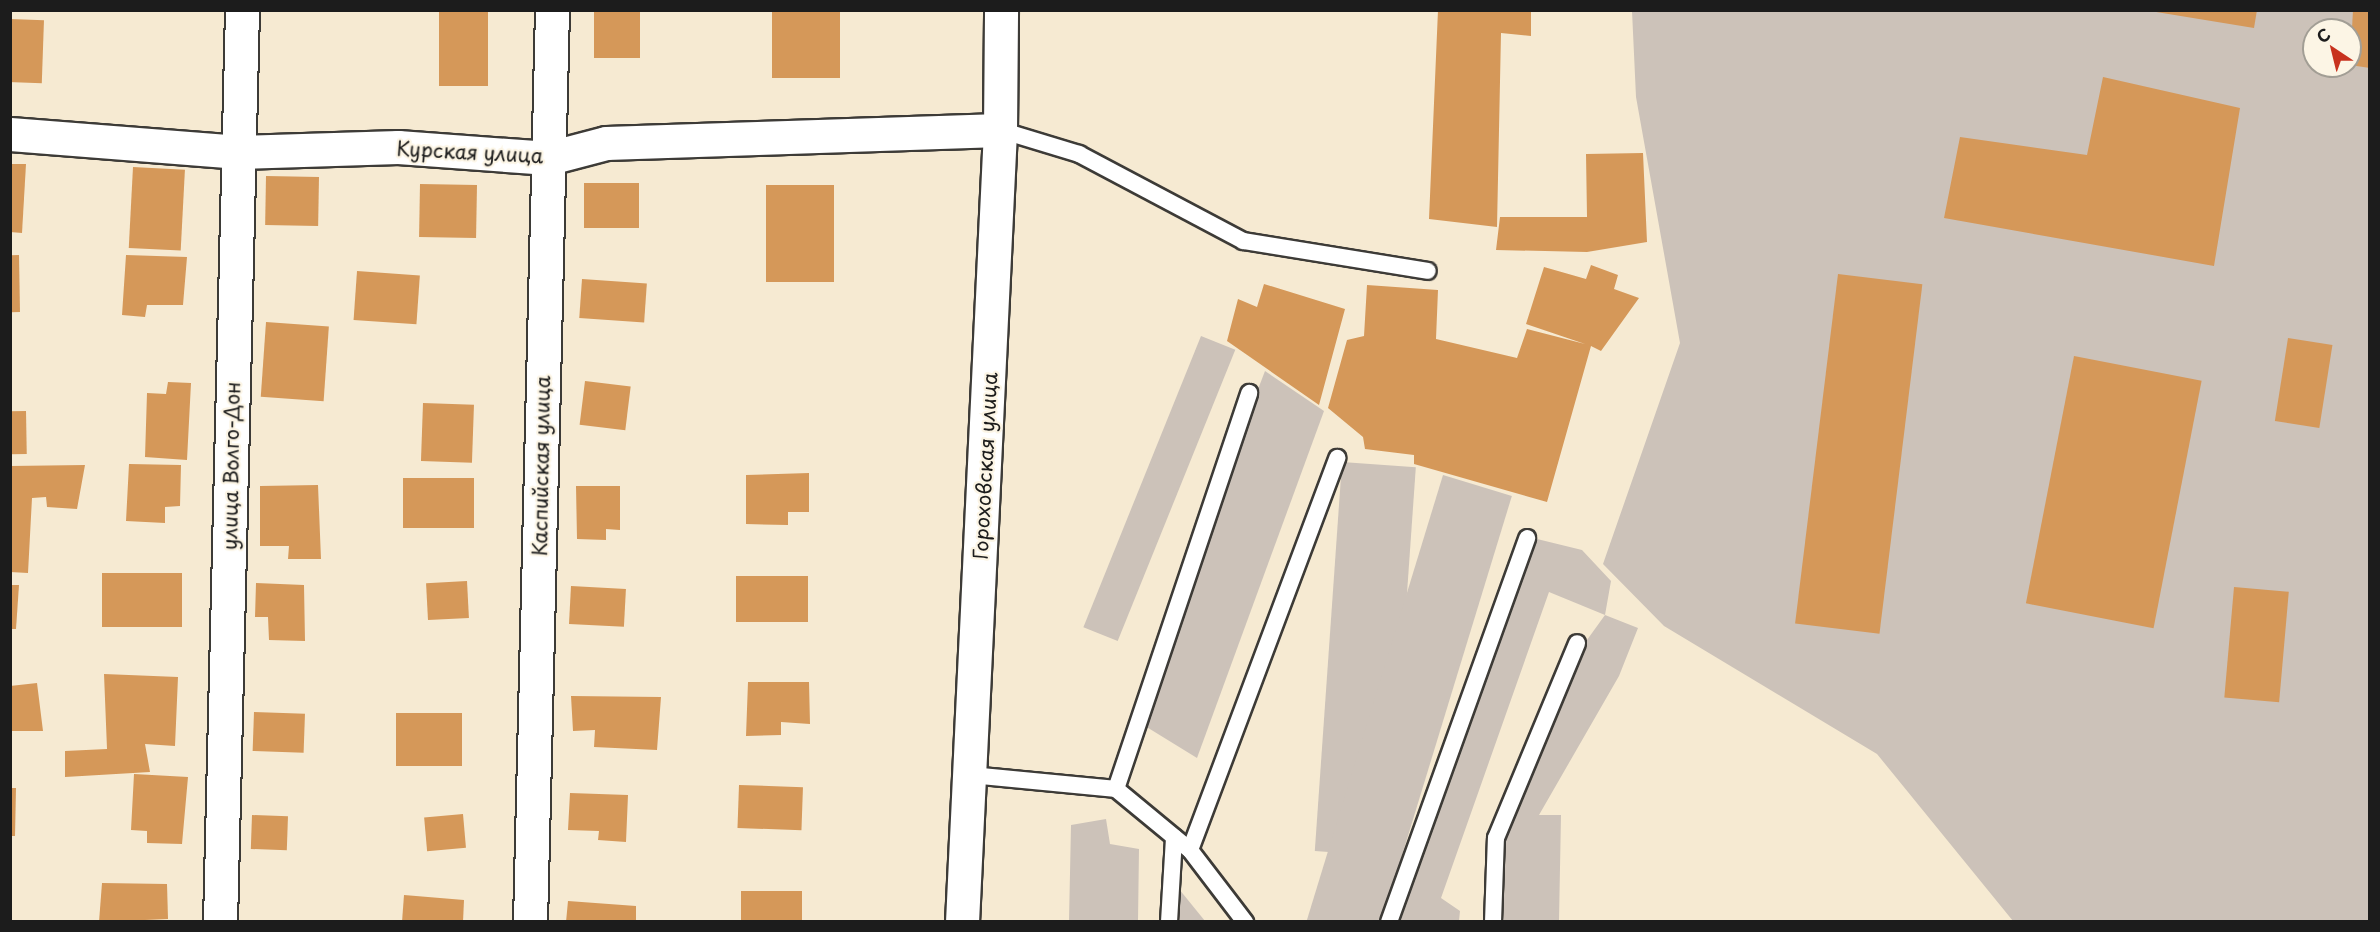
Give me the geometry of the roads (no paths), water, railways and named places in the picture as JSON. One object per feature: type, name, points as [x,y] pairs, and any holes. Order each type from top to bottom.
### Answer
[{"type":"street","name":"улица Волго-Дон","points":[[220,921],[242,10]]},
{"type":"street","name":"Каспийская улица","points":[[530,921],[552,10]]},
{"type":"street","name":"Гороховская улица","points":[[962,921],[971,775],[1000,130],[1001,10]]},
{"type":"street","name":"Курская улица","points":[[10,134],[239,152],[398,147],[549,158],[606,143],[1000,130]]},
{"type":"lane","points":[[1000,130],[1079,154],[1243,241],[1428,271]]},
{"type":"lane","points":[[1116,789],[1249,393]]},
{"type":"lane","points":[[1190,850],[1337,458]]},
{"type":"lane","points":[[1389,921],[1527,538]]},
{"type":"lane","points":[[1493,921],[1496,838],[1577,643]]},
{"type":"lane","points":[[971,775],[1116,789],[1190,850],[1245,921]]},
{"type":"lane","points":[[1169,921],[1174,837]]}]
